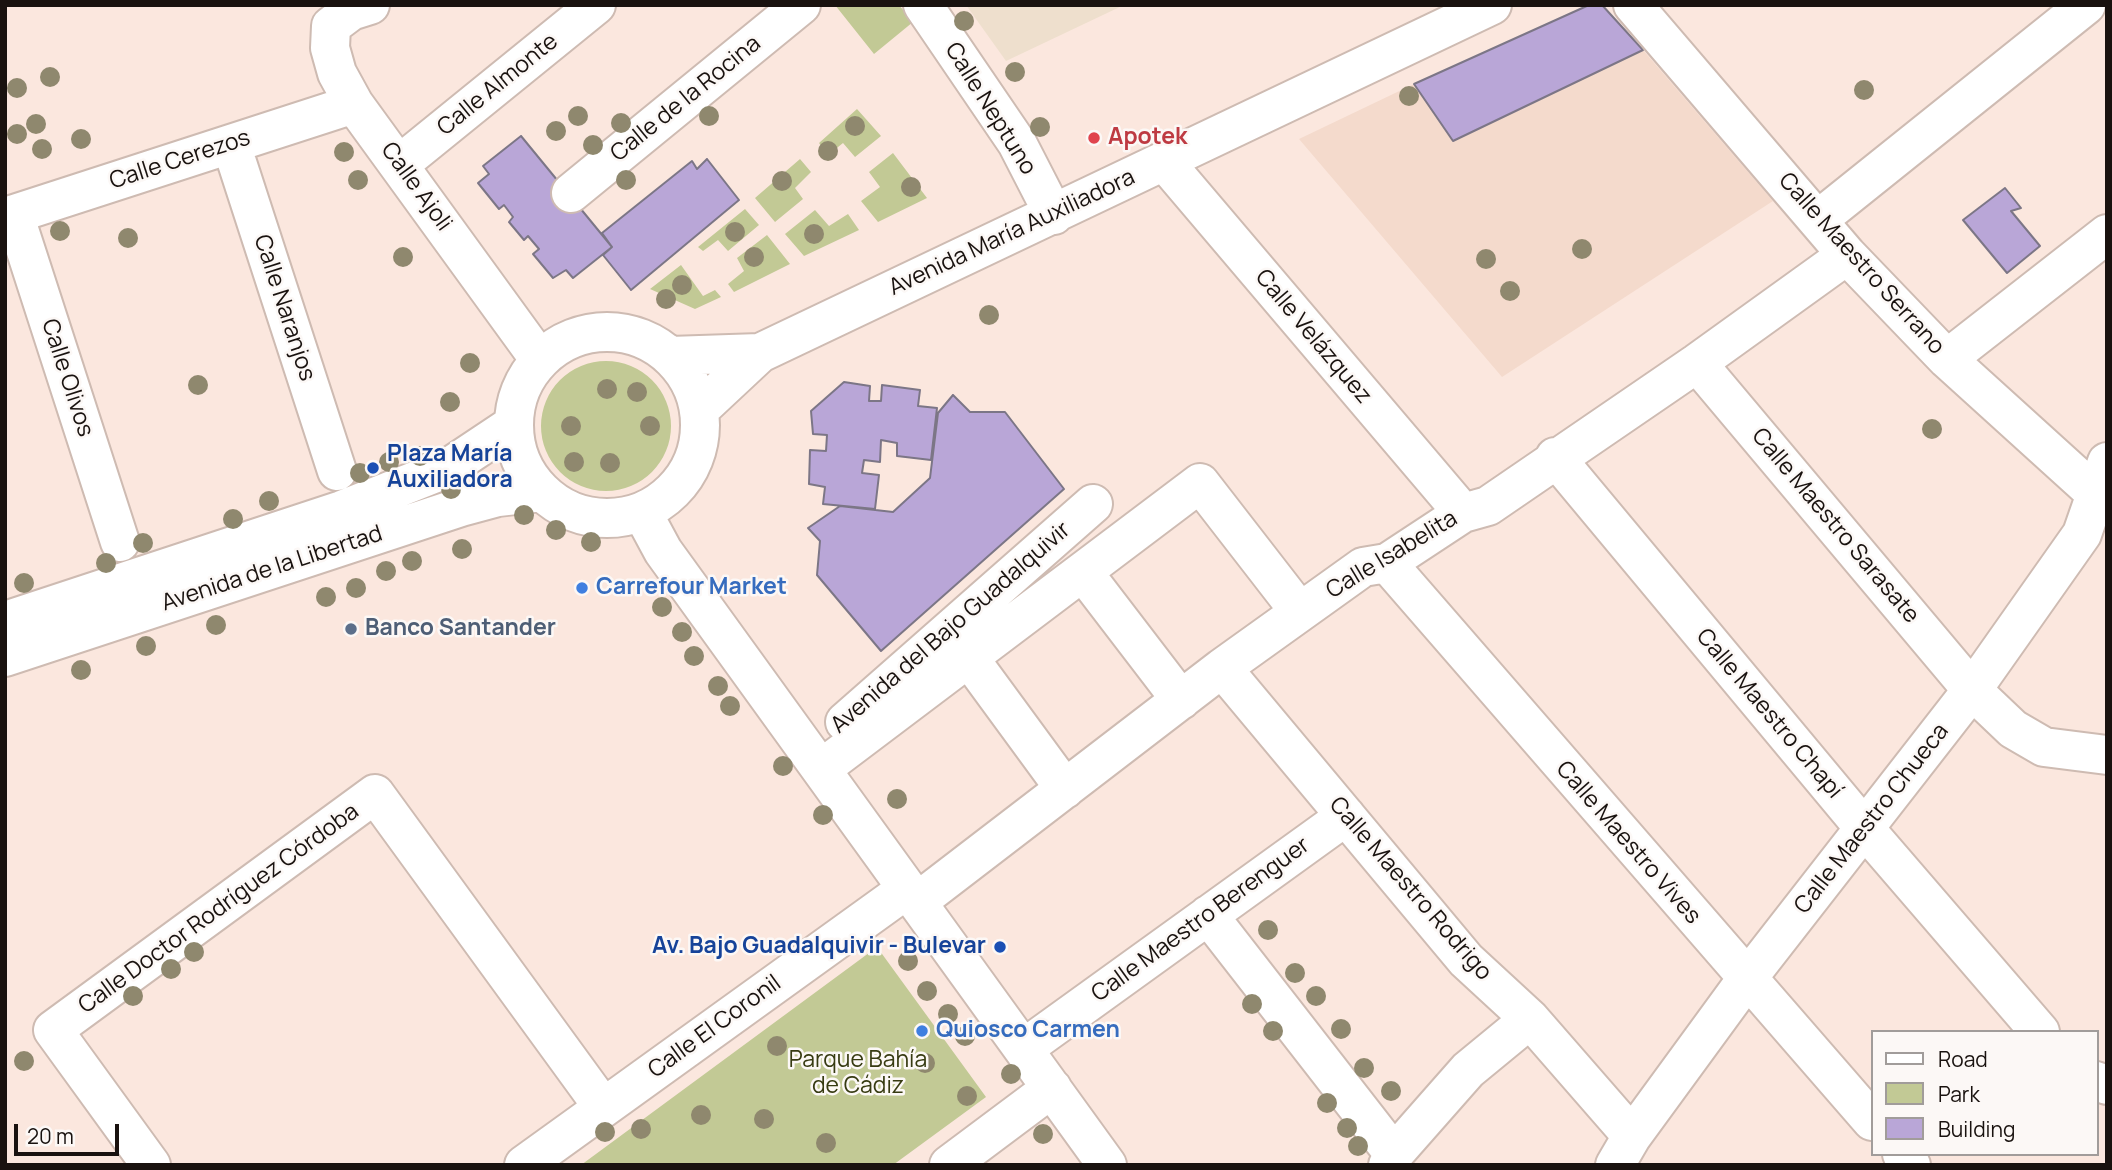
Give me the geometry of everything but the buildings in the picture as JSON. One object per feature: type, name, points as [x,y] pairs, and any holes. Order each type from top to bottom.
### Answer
[{"type":"street","name":"Calle Almonte","points":[[400,164],[596,5]]},
{"type":"street","name":"Calle de la Rocina","points":[[571,193],[801,5]]},
{"type":"street","name":"Calle Neptuno","points":[[923,5],[1017,144],[1054,215]]},
{"type":"street","name":"Avenida María Auxiliadora","points":[[699,410],[760,352],[1054,215],[1492,5]]},
{"type":"street","name":"Calle Maestro Serrano","points":[[1633,5],[1819,219],[1847,255],[1947,359],[2103,487]]},
{"type":"street","points":[[1819,219],[2086,5]]},
{"type":"street","name":"Calle Ajoli","points":[[357,7],[331,26],[330,48],[337,73],[354,104],[540,360]]},
{"type":"street","name":"Calle Cerezos","points":[[10,215],[354,104]]},
{"type":"street","name":"Calle Naranjos","points":[[231,144],[337,471]]},
{"type":"street","name":"Calle Velázquez","points":[[1164,161],[1463,513]]},
{"type":"street","name":"Calle Olivos","points":[[10,215],[120,542]]},
{"type":"street","points":[[1947,359],[2107,234]]},
{"type":"street","name":"Calle Isabelita","points":[[912,895],[1065,789],[1222,668],[1363,567],[1387,563],[1463,513],[1488,506],[1555,457],[1697,363],[1847,255]]},
{"type":"street","points":[[619,332],[638,338],[670,356],[689,381],[699,410],[700,435],[694,460],[681,481],[664,499],[642,512],[616,519],[589,517],[564,508],[542,492],[527,472],[517,449],[514,424],[522,390],[540,360],[563,342],[590,333],[619,332]]},
{"type":"street","name":"Avenida María Auxiliadora","points":[[670,356],[760,352]]},
{"type":"street","name":"Calle Maestro Sarasate","points":[[1697,363],[1972,690],[2014,729],[2044,747],[2107,755]]},
{"type":"street","name":"Avenida de la Libertad","points":[[5,621],[342,510],[448,468],[514,424]]},
{"type":"street","name":"Calle Maestro Chapí","points":[[1555,457],[1865,829],[2038,1030]]},
{"type":"street","points":[[815,760],[969,658],[1200,483],[1300,612]]},
{"type":"street","name":"Calle Maestro Chueca","points":[[1623,1150],[1746,980],[1972,690],[2082,534],[2103,487]]},
{"type":"street","name":"Avenida de la Libertad","points":[[5,657],[461,507],[498,497],[542,492]]},
{"type":"street","name":"Avenida del Bajo Guadalquivir","points":[[815,760],[1093,504]]},
{"type":"street","name":"Avenida del Bajo Guadalquivir","points":[[642,512],[663,551],[1107,1165]]},
{"type":"street","name":"Calle Maestro Vives","points":[[1387,563],[1746,980],[1870,1119]]},
{"type":"street","points":[[1083,572],[1181,699]]},
{"type":"street","points":[[969,658],[1065,789]]},
{"type":"street","name":"Calle Maestro Rodrigo","points":[[1222,668],[1466,960],[1530,1019],[1623,1150]]},
{"type":"street","name":"Calle Doctor Rodríguez Córdoba","points":[[151,1165],[53,1030],[375,794],[603,1107]]},
{"type":"street","name":"Calle Maestro Berenguer","points":[[1023,1049],[1346,816]]},
{"type":"street","name":"Calle El Coronil","points":[[523,1165],[912,895]]},
{"type":"street","points":[[1208,915],[1391,1159],[1468,1070],[1530,1019]]},
{"type":"street","points":[[949,1165],[1052,1088]]},
{"type":"shaded area","points":[[966,5],[1124,5],[1006,61]]},
{"type":"shaded area","points":[[1643,50],[1773,201],[1502,377],[1299,139],[1414,84],[1453,141]]},
{"type":"green space","points":[[835,5],[899,5],[913,22],[874,54]]},
{"type":"green space","points":[[857,109],[881,136],[855,157],[843,143],[828,155],[819,143]]},
{"type":"green space","points":[[893,153],[927,198],[878,222],[861,201],[880,187],[869,172]]},
{"type":"green space","points":[[800,159],[811,172],[795,188],[803,199],[775,222],[755,198]]},
{"type":"green space","points":[[745,209],[759,225],[728,251],[718,240],[703,251],[698,247]]},
{"type":"green space","points":[[815,210],[829,226],[848,214],[859,230],[804,256],[785,234]]},
{"type":"green space","points":[[767,235],[790,264],[734,292],[728,284],[744,271],[737,258]]},
{"type":"green space","points":[[681,265],[703,296],[715,290],[721,297],[695,309],[650,289]]},
{"type":"green space","points":[[606,361],[631,366],[652,380],[666,401],[671,426],[666,451],[652,472],[631,486],[606,491],[581,486],[560,472],[546,451],[541,426],[546,401],[560,380],[581,366]]},
{"type":"green space","name":"Parque Bahía de Cádiz","points":[[877,947],[986,1097],[893,1165],[581,1165]]},
{"type":"place","name":"Apotek","points":[[1094,138]]},
{"type":"place","name":"Plaza María Auxiliadora","points":[[373,468]]},
{"type":"place","name":"Carrefour Market","points":[[582,588]]},
{"type":"place","name":"Banco Santander","points":[[351,629]]},
{"type":"place","name":"Av. Bajo Guadalquivir - Bulevar","points":[[1000,947]]},
{"type":"place","name":"Quiosco Carmen","points":[[922,1031]]}]
